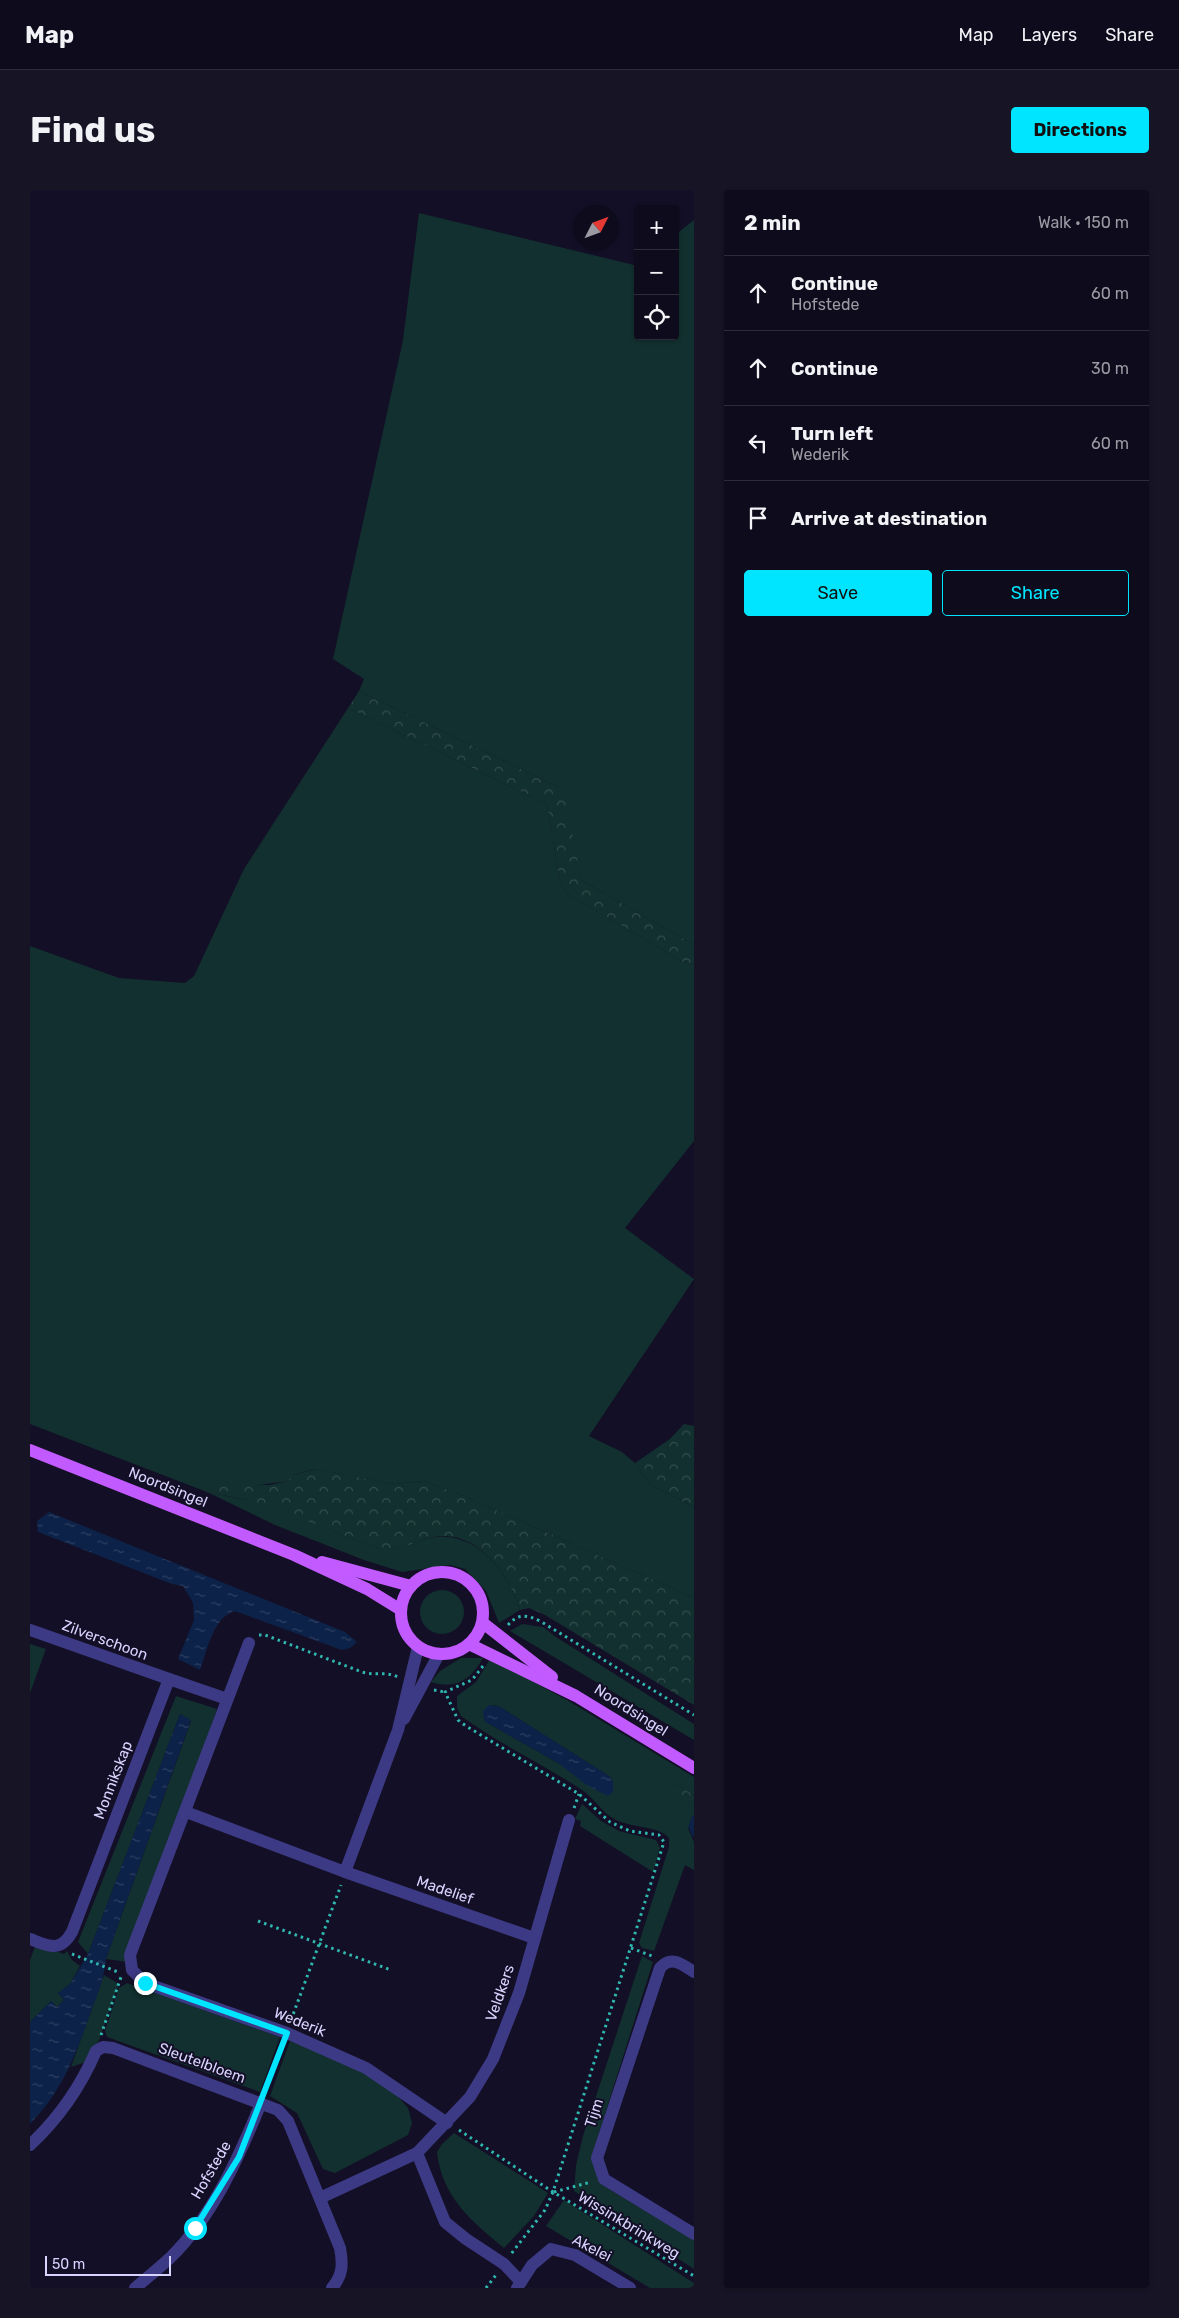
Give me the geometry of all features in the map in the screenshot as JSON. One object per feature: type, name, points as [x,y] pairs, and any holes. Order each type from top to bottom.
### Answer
[{"type":"main road","name":"Noordsingel","points":[[30,1450],[294,1555],[367,1589],[401,1610]]},
{"type":"main road","name":"Noordsingel","points":[[294,1555],[411,1586]]},
{"type":"main road","points":[[436,1572],[454,1574],[468,1580],[478,1592],[483,1606],[482,1622],[478,1634],[469,1644],[451,1654],[439,1654],[418,1647],[409,1637],[402,1623],[401,1610],[406,1593],[411,1586],[421,1578],[436,1572]]},
{"type":"main road","name":"Noordsingel","points":[[482,1622],[576,1696]]},
{"type":"main road","name":"Noordsingel","points":[[469,1644],[576,1696],[694,1768]]},
{"type":"street","name":"Zilverschoon","points":[[30,1630],[168,1680]]},
{"type":"street","points":[[127,1972],[130,1956],[249,1643]]},
{"type":"street","points":[[345,1872],[398,1730],[418,1647]]},
{"type":"street","points":[[398,1730],[439,1654]]},
{"type":"street","points":[[168,1680],[227,1699]]},
{"type":"street","name":"Monnikskap","points":[[30,1939],[50,1946],[59,1946],[67,1941],[80,1915],[168,1680]]},
{"type":"street","name":"Madelief","points":[[186,1812],[345,1872],[534,1938]]},
{"type":"street","name":"Veldkers","points":[[320,2198],[417,2153],[447,2123],[470,2096],[493,2059],[519,1993],[569,1820]]},
{"type":"street","name":"Tijm","points":[[604,2179],[597,2158],[652,1987],[660,1968],[669,1962],[681,1963],[694,1972]]},
{"type":"street","name":"Wederik","points":[[127,1972],[145,1983],[287,2033],[366,2068],[447,2123]]},
{"type":"street","name":"Sleutelbloem","points":[[96,2051],[103,2047],[113,2048],[261,2102],[278,2110],[288,2121],[340,2248],[343,2264],[339,2280],[332,2288]]},
{"type":"street","points":[[30,2145],[49,2127],[65,2107],[83,2080],[96,2051]]},
{"type":"street","name":"Hofstede","points":[[135,2288],[171,2257],[209,2208],[239,2157],[261,2102]]},
{"type":"street","points":[[417,2153],[446,2222],[466,2239],[504,2264]]},
{"type":"street","points":[[604,2179],[694,2234]]},
{"type":"street","name":"Akelei","points":[[504,2264],[519,2285],[543,2254],[550,2249],[575,2255],[630,2288]]},
{"type":"path","points":[[249,1643],[258,1635],[265,1635],[362,1672],[370,1674],[389,1673],[409,1682]]},
{"type":"path","points":[[422,1688],[445,1692]]},
{"type":"path","points":[[504,2264],[545,2210],[553,2192],[664,1847],[664,1842],[659,1835],[640,1833],[620,1827],[601,1815],[579,1794]]},
{"type":"path","points":[[261,2102],[345,1872]]},
{"type":"path","points":[[258,1921],[392,1970]]},
{"type":"path","points":[[72,1955],[110,1968]]},
{"type":"path","points":[[96,2051],[127,1972]]},
{"type":"path","name":"Wissinkbrinkweg","points":[[447,2123],[553,2192],[694,2276]]},
{"type":"path","points":[[553,2192],[604,2179]]},
{"type":"green space","points":[[419,213],[634,265],[634,340],[679,340],[679,232],[694,220],[694,945],[581,880],[560,788],[359,691],[364,679],[333,659],[403,340]]},
{"type":"green space","points":[[359,691],[560,788],[565,793],[581,880],[694,945],[694,964],[683,962],[566,893],[560,881],[547,804],[348,708]]},
{"type":"green space","points":[[348,708],[547,804],[560,881],[566,893],[683,962],[694,964],[694,1141],[625,1228],[694,1279],[589,1436],[622,1452],[635,1463],[652,1486],[694,1507],[694,1598],[460,1494],[424,1481],[394,1484],[315,1469],[293,1475],[289,1481],[208,1492],[260,1503],[378,1548],[398,1548],[438,1537],[458,1539],[470,1543],[498,1567],[511,1588],[520,1610],[499,1623],[486,1591],[465,1569],[450,1565],[402,1572],[364,1560],[275,1525],[207,1492],[30,1424],[30,946],[119,978],[185,983],[194,976],[244,869]]},
{"type":"green space","points":[[684,1424],[694,1426],[694,1507],[652,1486],[635,1463],[670,1439]]},
{"type":"green space","points":[[316,1469],[394,1484],[424,1481],[460,1494],[694,1598],[694,1705],[545,1615],[529,1608],[520,1610],[511,1588],[498,1566],[480,1549],[470,1543],[458,1538],[438,1536],[397,1548],[378,1548],[256,1503],[207,1492],[213,1486],[270,1485],[288,1481],[293,1475]]},
{"type":"green space","points":[[442,1590],[454,1594],[460,1600],[464,1612],[460,1624],[454,1630],[442,1634],[430,1630],[424,1624],[420,1612],[424,1600],[430,1594]]},
{"type":"green space","points":[[522,1624],[543,1627],[694,1724],[694,1740],[510,1631]]},
{"type":"green space","points":[[30,1644],[46,1649],[30,1693]]},
{"type":"green space","points":[[461,1658],[483,1658],[473,1672],[462,1681],[448,1685],[431,1682],[440,1671]]},
{"type":"green space","points":[[490,1659],[567,1700],[694,1777],[694,1795],[674,1783],[669,1792],[694,1807],[694,1825],[688,1828],[694,1842],[694,1870],[685,1865],[654,1951],[642,1948],[639,1943],[669,1847],[669,1838],[659,1831],[616,1820],[582,1790],[490,1736],[461,1716],[457,1708],[457,1696],[476,1682]],"holes":[[[493,1705],[500,1707],[609,1776],[613,1782],[558,1763],[484,1721]]]},
{"type":"green space","points":[[176,1696],[217,1709],[128,1962],[106,1959],[191,1721],[180,1714],[88,1954],[78,1942]]},
{"type":"green space","points":[[674,1783],[694,1795],[694,1807],[668,1792]]},
{"type":"green space","points":[[582,1804],[601,1821],[619,1831],[656,1840],[660,1848],[653,1872],[580,1826],[581,1821],[575,1819]]},
{"type":"green space","points":[[36,1944],[64,1954],[67,1951],[72,1960],[80,1966],[70,1984],[58,1993],[64,2000],[57,2007],[51,2001],[30,2022],[30,1960]]},
{"type":"green space","points":[[642,1956],[653,1962],[592,2155],[596,2174],[612,2191],[694,2240],[694,2269],[574,2191],[576,2165],[583,2136]]},
{"type":"green space","points":[[104,1975],[119,1984],[92,2060],[71,2067]]},
{"type":"green space","points":[[127,1983],[280,2037],[260,2092],[107,2037],[105,2031],[119,1988]]},
{"type":"green space","points":[[290,2041],[382,2078],[408,2108],[412,2123],[408,2135],[335,2173],[323,2169],[297,2113],[270,2096]]},
{"type":"green space","points":[[454,2133],[548,2193],[534,2216],[504,2248],[480,2228],[460,2207],[445,2182],[437,2152],[442,2144]]},
{"type":"green space","points":[[564,2200],[694,2283],[694,2288],[650,2288],[546,2226]]},
{"type":"water","points":[[49,1512],[345,1632],[357,1642],[350,1648],[342,1650],[235,1611],[227,1614],[216,1627],[200,1670],[178,1659],[194,1620],[193,1603],[183,1586],[172,1584],[38,1532],[37,1521]]},
{"type":"water","points":[[489,1705],[500,1707],[609,1776],[613,1782],[613,1792],[608,1796],[588,1786],[558,1763],[484,1721],[483,1711]]},
{"type":"water","points":[[180,1714],[191,1720],[106,1959],[98,1994],[66,2073],[50,2100],[30,2124],[30,2022],[51,2001],[57,2007],[64,2000],[58,1993],[70,1984],[88,1954]]},
{"type":"waterway","points":[[694,1818],[691,1826],[694,1834]]},
{"type":"route","points":[[145,1983],[287,2033],[239,2157],[195,2228]]}]
